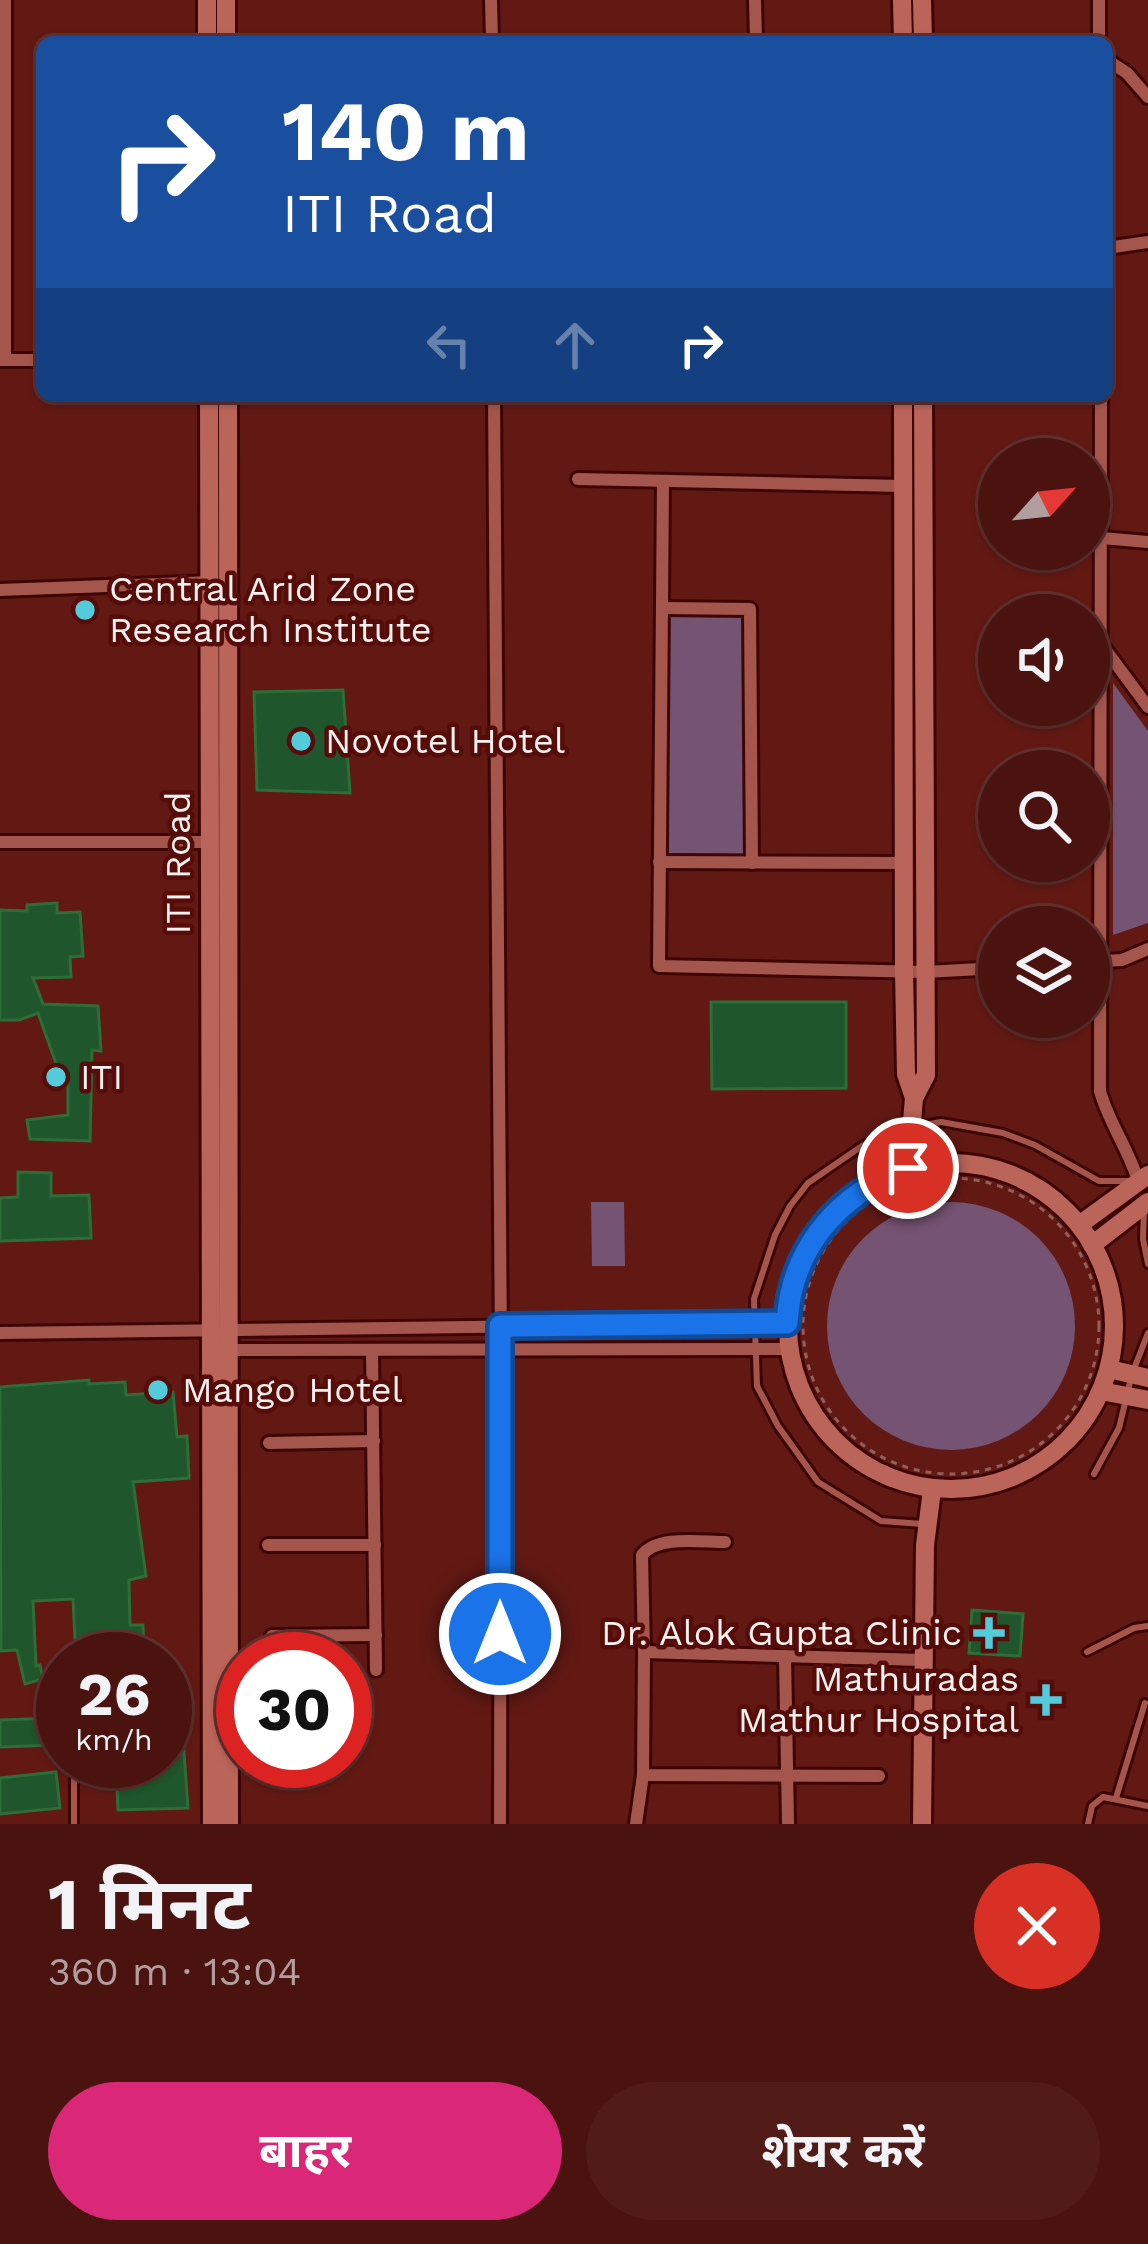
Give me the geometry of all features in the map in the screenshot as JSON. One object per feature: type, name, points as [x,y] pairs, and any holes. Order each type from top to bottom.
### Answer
[{"type":"street","points":[[5,0],[3,360],[36,360]]},
{"type":"street","points":[[207,0],[207,36]]},
{"type":"street","points":[[226,0],[226,36]]},
{"type":"street","points":[[491,0],[492,36]]},
{"type":"street","points":[[755,0],[756,36]]},
{"type":"street","points":[[902,0],[903,36]]},
{"type":"street","points":[[922,0],[922,36]]},
{"type":"street","points":[[1099,0],[1099,36]]},
{"type":"street","points":[[1113,64],[1148,97]]},
{"type":"street","points":[[1113,247],[1148,242]]},
{"type":"street","name":"ITI Road","points":[[208,402],[219,1329],[229,1350],[230,1824]]},
{"type":"street","name":"ITI Road","points":[[219,1329],[228,402]]},
{"type":"street","points":[[494,402],[500,1824]]},
{"type":"street","points":[[903,402],[905,1074],[914,1098]]},
{"type":"street","points":[[908,1168],[914,1098],[926,1075],[923,402]]},
{"type":"street","points":[[1101,402],[1101,438]]},
{"type":"street","points":[[578,479],[903,485]]},
{"type":"street","points":[[663,482],[659,966],[978,969]]},
{"type":"street","points":[[1110,538],[1147,539]]},
{"type":"street","points":[[0,590],[212,582]]},
{"type":"street","points":[[662,608],[750,608],[752,863]]},
{"type":"street","points":[[1110,655],[1148,707]]},
{"type":"street","points":[[1095,906],[1099,726]]},
{"type":"street","points":[[0,842],[211,842]]},
{"type":"street","points":[[659,862],[905,863]]},
{"type":"street","points":[[1110,961],[1148,949]]},
{"type":"street","points":[[1092,1245],[1146,1203],[1143,1178],[1108,1118],[1100,1091],[1098,1038]]},
{"type":"street","points":[[940,1162],[1004,1171],[1053,1199],[1079,1226],[1104,1268],[1114,1326],[1109,1370],[1101,1391],[1075,1435],[1053,1455],[1017,1477],[976,1489],[932,1490],[889,1478],[840,1447],[812,1412],[788,1349],[787,1323],[804,1253],[841,1205],[877,1180],[908,1168],[940,1162]]},
{"type":"street","points":[[1079,1226],[1143,1178]]},
{"type":"street","points":[[0,1333],[787,1323]]},
{"type":"street","points":[[212,1824],[219,1329]]},
{"type":"street","points":[[229,1350],[788,1349]]},
{"type":"street","points":[[371,1350],[376,1670]]},
{"type":"street","points":[[1109,1370],[1140,1376]]},
{"type":"street","points":[[1101,1391],[1148,1400]]},
{"type":"street","points":[[269,1444],[374,1441]]},
{"type":"street","points":[[922,1824],[923,1660],[932,1490]]},
{"type":"street","points":[[636,1824],[643,1775],[642,1555],[659,1543],[725,1541]]},
{"type":"street","points":[[268,1546],[375,1545]]},
{"type":"street","points":[[372,1635],[376,1635]]},
{"type":"street","points":[[644,1652],[923,1660]]},
{"type":"street","points":[[785,1656],[788,1824]]},
{"type":"street","points":[[643,1775],[879,1776]]},
{"type":"lane","points":[[928,1525],[881,1521],[818,1482],[778,1426],[757,1386],[754,1300],[775,1234],[799,1195],[862,1146],[912,1125],[941,1122],[1003,1133],[1099,1181],[1143,1178]]},
{"type":"lane","points":[[1146,1203],[1143,1239],[1148,1264]]},
{"type":"lane","points":[[1094,1474],[1140,1376],[1148,1334]]},
{"type":"lane","points":[[1087,1652],[1148,1626]]},
{"type":"lane","points":[[1117,1798],[1145,1703]]},
{"type":"lane","points":[[74,1788],[74,1824]]},
{"type":"lane","points":[[1088,1824],[1096,1800],[1117,1798],[1148,1806]]},
{"type":"path","points":[[941,1177],[999,1185],[1044,1210],[1068,1234],[1090,1274],[1100,1326],[1095,1365],[1083,1396],[1063,1425],[1044,1444],[1011,1464],[973,1474],[934,1475],[895,1465],[850,1436],[824,1404],[812,1379],[802,1323],[818,1260],[851,1215],[884,1193],[941,1177]]},
{"type":"shaded area","points":[[667,612],[743,612],[745,857],[669,857]]},
{"type":"shaded area","points":[[1113,683],[1148,731],[1148,923],[1113,935]]},
{"type":"shaded area","points":[[591,1202],[624,1202],[625,1266],[592,1266]]},
{"type":"shaded area","points":[[951,1202],[998,1212],[1038,1239],[1065,1279],[1075,1326],[1065,1373],[1038,1413],[998,1440],[951,1450],[904,1440],[864,1413],[837,1373],[827,1326],[837,1279],[864,1239],[904,1212]]},
{"type":"building","name":"Novotel Hotel","points":[[343,690],[350,793],[257,790],[254,692]]},
{"type":"building","points":[[57,903],[57,913],[80,912],[83,956],[70,957],[71,977],[33,978],[43,1004],[98,1006],[101,1051],[92,1050],[90,1141],[30,1139],[27,1120],[68,1115],[68,1084],[63,1083],[38,1013],[0,1020],[0,910],[27,911],[27,905]]},
{"type":"building","points":[[711,1002],[846,1002],[846,1088],[712,1089]]},
{"type":"building","points":[[18,1172],[51,1173],[51,1196],[89,1195],[91,1238],[0,1241],[0,1198],[18,1197]]},
{"type":"building","points":[[89,1380],[89,1384],[125,1382],[126,1395],[173,1392],[177,1437],[187,1436],[189,1478],[133,1482],[146,1576],[129,1580],[130,1625],[143,1625],[143,1632],[75,1632],[73,1599],[33,1601],[36,1681],[25,1684],[17,1650],[1,1651],[0,1387]]},
{"type":"building","points":[[972,1610],[1023,1614],[1020,1656],[969,1653]]},
{"type":"building","points":[[36,1719],[36,1746],[0,1747],[0,1720]]},
{"type":"building","points":[[36,1774],[36,1788],[58,1788],[60,1808],[0,1814],[0,1778]]},
{"type":"building","points":[[117,1788],[187,1788],[188,1808],[118,1810]]},
{"type":"place","name":"Central Arid Zone Research Institute","points":[[85,610]]},
{"type":"place","name":"Novotel Hotel","points":[[301,741]]},
{"type":"place","name":"ITI","points":[[56,1077]]},
{"type":"place","name":"Mango Hotel","points":[[158,1390]]},
{"type":"place","name":"Dr. Alok Gupta Clinic","points":[[989,1633]]},
{"type":"place","name":"Mathuradas Mathur Hospital","points":[[1046,1700]]},
{"type":"route","points":[[500,1634],[500,1326],[787,1323],[804,1253],[841,1205],[877,1180],[908,1168]]}]
